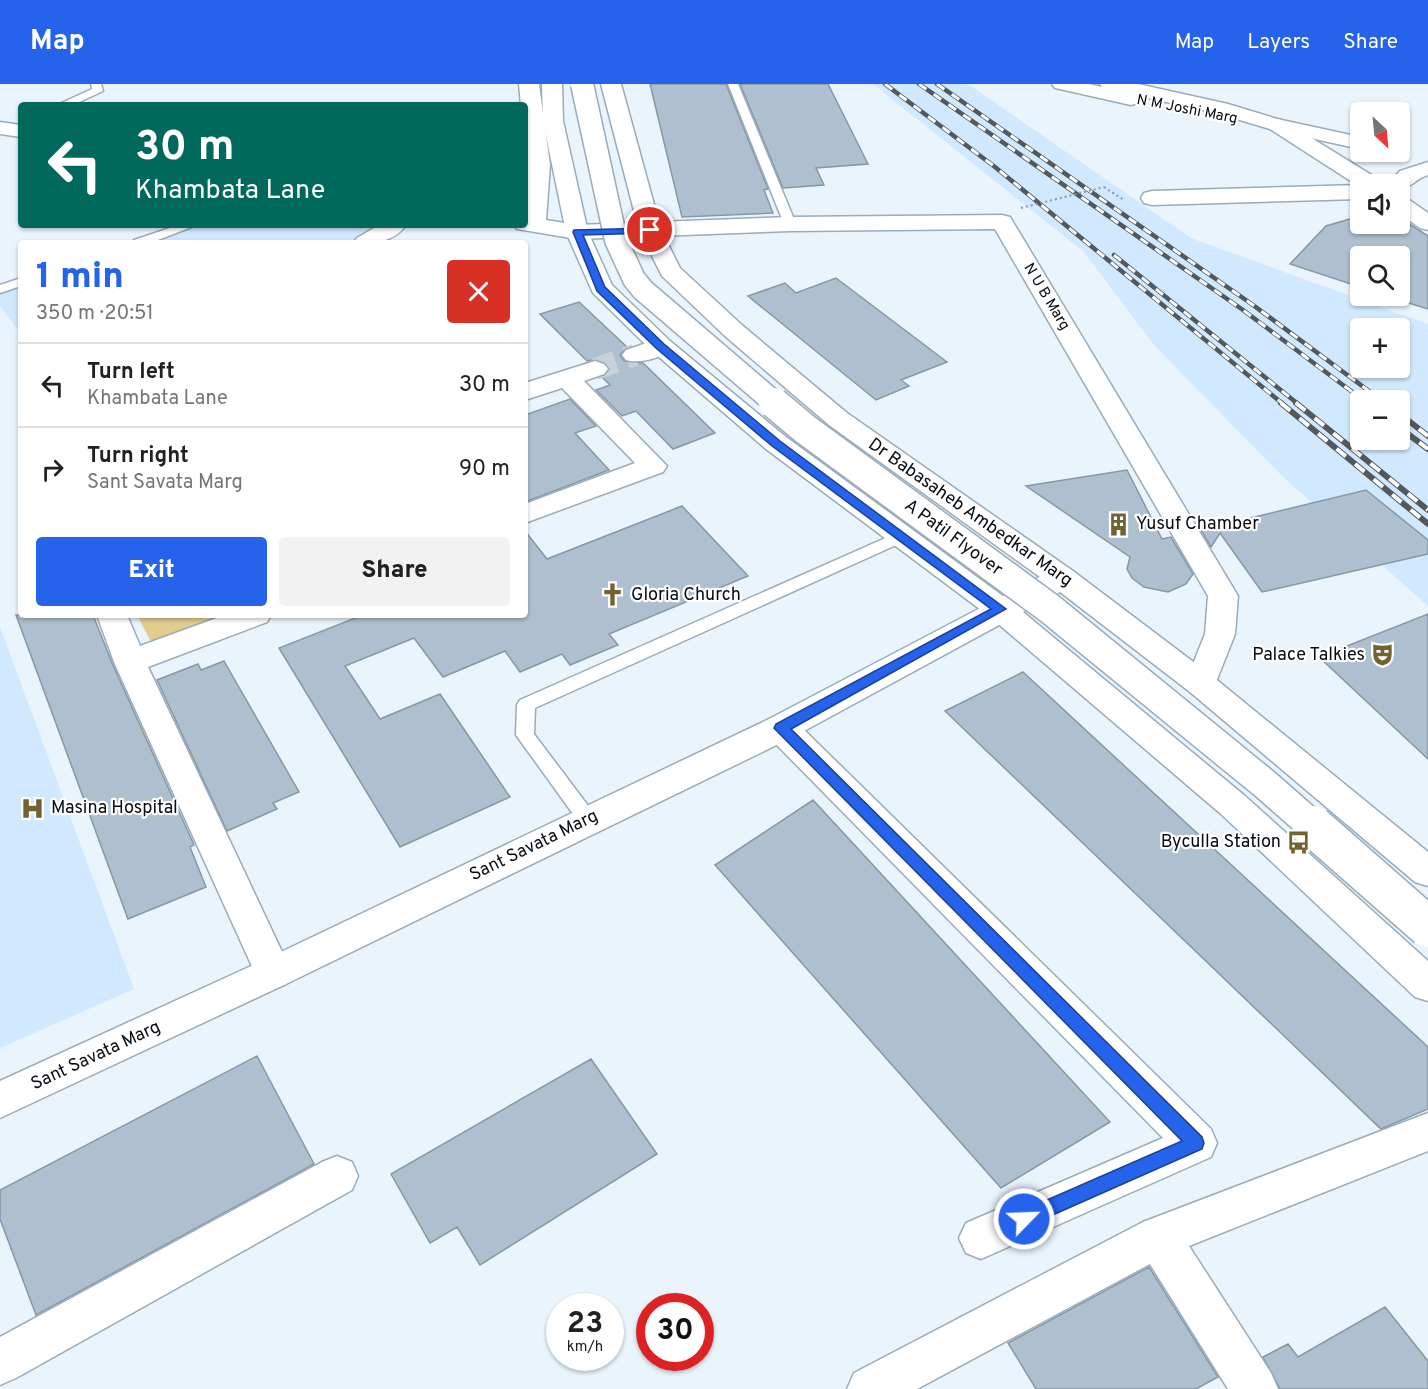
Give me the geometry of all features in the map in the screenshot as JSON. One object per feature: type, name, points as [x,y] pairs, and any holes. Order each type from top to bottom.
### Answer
[{"type":"main road","points":[[529,84],[539,165],[530,225]]},
{"type":"main road","points":[[552,84],[553,121],[577,232],[601,288],[661,346],[776,443],[899,537],[1000,609],[1233,805],[1428,985]]},
{"type":"main road","name":"A Patil Flyover","points":[[582,84],[616,240],[634,279],[643,290],[805,429],[1076,631],[1266,785],[1428,927]]},
{"type":"main road","name":"Dr Babasaheb Ambedkar Marg","points":[[611,84],[650,230],[670,271],[734,331],[838,419],[1062,578],[1201,684],[1428,872]]},
{"type":"main road","name":"N M Joshi Marg","points":[[1062,84],[1214,117],[1277,125]]},
{"type":"main road","name":"N M Joshi Marg","points":[[1110,84],[1221,108],[1277,125],[1354,174]]},
{"type":"main road","points":[[1277,125],[1350,141]]},
{"type":"main road","points":[[1410,174],[1428,168]]},
{"type":"main road","points":[[1152,198],[1350,192]]},
{"type":"main road","points":[[1410,209],[1428,223]]},
{"type":"main road","name":"N U B Marg","points":[[530,225],[577,232],[790,224],[1002,222],[1223,596],[1220,633],[1201,684]]},
{"type":"main road","points":[[370,240],[390,228]]},
{"type":"main road","points":[[635,356],[661,346]]},
{"type":"main road","points":[[528,391],[595,369]]},
{"type":"main road","points":[[528,513],[653,466],[567,379]]},
{"type":"main road","name":"Sant Savata Marg","points":[[0,1100],[273,973],[781,728],[1000,609],[1062,578]]},
{"type":"main road","points":[[113,618],[130,662],[273,973]]},
{"type":"main road","points":[[130,662],[248,618]]},
{"type":"main road","points":[[781,728],[1196,1143],[981,1238]]},
{"type":"main road","points":[[870,1389],[1158,1237],[1428,1132]]},
{"type":"main road","points":[[0,1362],[337,1176]]},
{"type":"main road","points":[[1158,1237],[1255,1389]]},
{"type":"lane","points":[[70,102],[98,91],[96,84]]},
{"type":"lane","points":[[733,84],[790,224]]},
{"type":"lane","points":[[147,240],[182,228]]},
{"type":"lane","points":[[0,289],[18,283]]},
{"type":"lane","points":[[588,820],[525,735],[526,705],[899,537]]},
{"type":"path","points":[[1021,208],[1104,187]]},
{"type":"shaded area","points":[[873,84],[968,84],[1191,238],[1350,296],[1350,306],[1378,306],[1428,324],[1428,606],[1282,476],[1154,345],[1084,252]]},
{"type":"shaded area","points":[[166,228],[381,228],[361,240],[133,240]]},
{"type":"shaded area","points":[[18,279],[18,330],[0,306],[0,285]]},
{"type":"shaded area","points":[[139,618],[221,618],[152,644]]},
{"type":"shaded area","name":"Masina Hospital","points":[[0,627],[134,989],[0,1048]]},
{"type":"building","points":[[650,84],[726,84],[768,189],[764,190],[773,213],[682,217]]},
{"type":"building","points":[[740,84],[828,84],[868,164],[816,168],[824,185],[783,188]]},
{"type":"building","points":[[1350,219],[1350,234],[1410,234],[1410,224],[1428,236],[1428,309],[1410,303],[1410,246],[1350,246],[1350,284],[1290,264],[1326,226]]},
{"type":"building","points":[[836,278],[947,362],[901,380],[909,386],[876,400],[748,296],[785,283],[796,293]]},
{"type":"building","points":[[579,302],[627,347],[620,355],[624,361],[643,363],[715,433],[673,449],[636,411],[622,416],[596,390],[610,385],[602,377],[610,369],[606,363],[596,359],[587,361],[540,314]]},
{"type":"building","points":[[570,399],[596,426],[575,433],[609,470],[528,501],[528,414]]},
{"type":"building","name":"Yusuf Chamber","points":[[1127,470],[1162,539],[1171,537],[1193,574],[1186,584],[1168,592],[1144,587],[1132,578],[1127,569],[1130,557],[1026,486]]},
{"type":"building","points":[[1366,490],[1428,540],[1428,554],[1262,592],[1220,533],[1211,547],[1201,530]]},
{"type":"building","points":[[682,506],[748,576],[609,634],[618,645],[570,665],[562,654],[520,672],[505,651],[443,677],[414,638],[345,666],[380,719],[440,694],[510,797],[400,847],[279,648],[355,618],[528,618],[528,535],[547,559]]},
{"type":"building","points":[[1428,614],[1428,759],[1319,657]]},
{"type":"building","points":[[16,615],[18,618],[94,618],[112,663],[194,845],[190,847],[206,887],[128,919]]},
{"type":"building","points":[[224,661],[299,792],[273,803],[277,809],[227,831],[157,680],[198,664],[201,670]]},
{"type":"building","points":[[1023,672],[1428,1047],[1428,1109],[1381,1129],[945,711]]},
{"type":"building","points":[[813,800],[1110,1122],[1001,1188],[715,865]]},
{"type":"building","points":[[257,1056],[314,1164],[36,1315],[0,1219],[0,1190]]},
{"type":"building","points":[[591,1059],[657,1154],[480,1265],[457,1227],[430,1243],[391,1174]]},
{"type":"building","points":[[1149,1267],[1218,1377],[1196,1389],[1036,1389],[1008,1343]]},
{"type":"building","points":[[1385,1307],[1428,1361],[1428,1389],[1280,1389],[1263,1357],[1288,1344],[1298,1357]]},
{"type":"tunnel","points":[[595,369],[635,355]]},
{"type":"railway","points":[[885,84],[995,167],[1283,404]]},
{"type":"railway","points":[[919,84],[1243,310],[1350,390]]},
{"type":"railway","points":[[937,84],[1253,305],[1368,390]]},
{"type":"railway","points":[[1114,255],[1298,404]]},
{"type":"railway","points":[[1281,403],[1428,524]]},
{"type":"railway","points":[[1296,403],[1428,510]]},
{"type":"railway","points":[[1410,422],[1428,436]]},
{"type":"railway","points":[[1410,436],[1428,449]]},
{"type":"place","name":"Yusuf Chamber","points":[[1118,524]]},
{"type":"place","name":"Gloria Church","points":[[613,595]]},
{"type":"place","name":"Palace Talkies","points":[[1383,655]]},
{"type":"place","name":"Masina Hospital","points":[[33,808]]},
{"type":"place","name":"Byculla Station","points":[[1299,842]]},
{"type":"route","points":[[650,230],[577,232],[601,288],[661,346],[776,443],[899,537],[1000,609],[781,728],[1196,1143],[1024,1219]]}]
